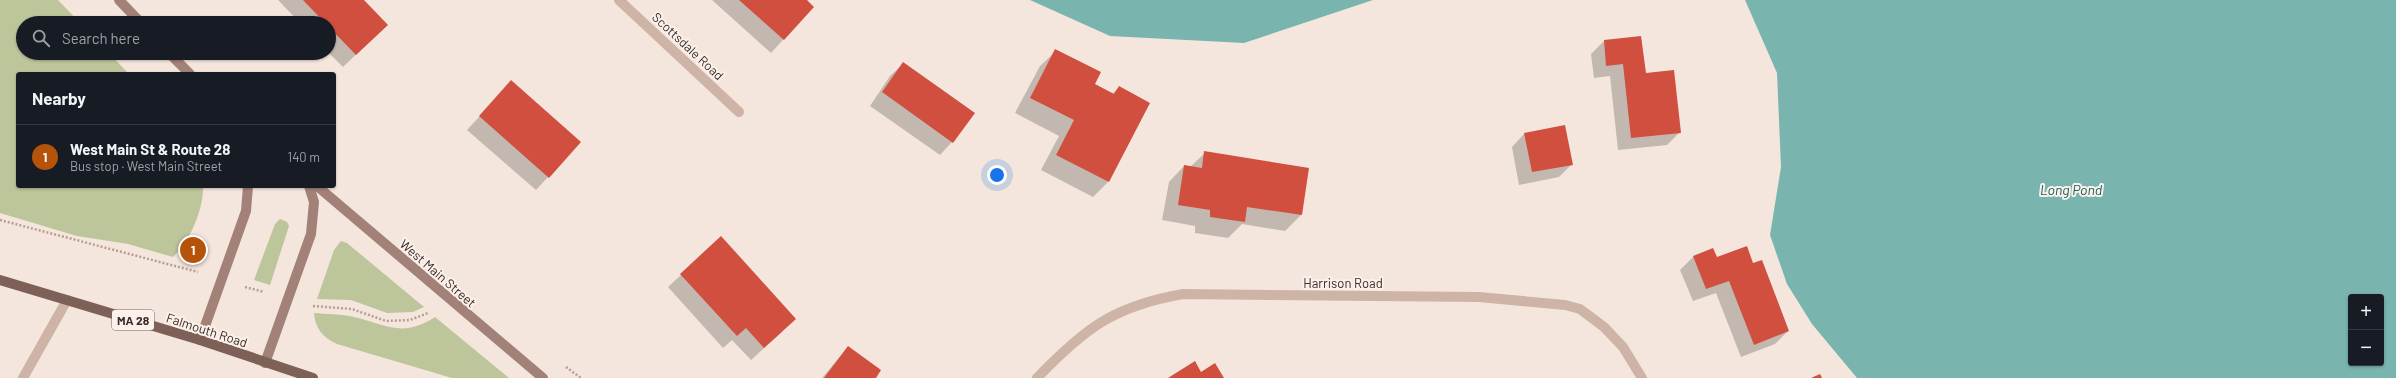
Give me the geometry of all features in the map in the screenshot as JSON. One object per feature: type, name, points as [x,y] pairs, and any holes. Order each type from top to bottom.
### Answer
[{"type":"main road","points":[[119,0],[134,16]]},
{"type":"main road","points":[[176,60],[188,72]]},
{"type":"main road","points":[[200,340],[246,211],[248,188]]},
{"type":"main road","points":[[265,363],[311,234],[314,202],[310,188]]},
{"type":"main road","name":"West Main Street","points":[[319,188],[543,378]]},
{"type":"main road","name":"Falmouth Road","points":[[0,280],[200,340],[313,378]]},
{"type":"street","name":"Scottsdale Road","points":[[619,0],[739,112]]},
{"type":"street","name":"Harrison Road","points":[[1037,378],[1071,345],[1095,325],[1115,313],[1150,300],[1183,294],[1479,297],[1565,304],[1580,309],[1604,327],[1623,347],[1642,378]]},
{"type":"street","points":[[23,378],[67,300]]},
{"type":"path","points":[[0,220],[72,241],[178,266]]},
{"type":"path","points":[[315,307],[347,308],[386,321],[410,320],[428,313]]},
{"type":"green space","points":[[0,0],[58,0],[73,16],[16,16],[16,60],[116,60],[127,72],[16,72],[16,188],[203,188],[201,204],[195,224],[190,234],[185,243],[173,257],[128,244],[77,236],[0,213]]},
{"type":"green space","points":[[280,219],[287,222],[289,226],[270,285],[254,280],[275,224]]},
{"type":"green space","points":[[341,241],[347,243],[424,307],[413,312],[387,313],[351,300],[317,299],[334,250]]},
{"type":"green space","points":[[314,313],[349,316],[395,328],[413,327],[435,317],[509,378],[452,378],[337,344],[324,336],[318,328]]},
{"type":"water","points":[[1030,0],[1373,0],[1244,43],[1110,36]]},
{"type":"water","name":"Long Pond","points":[[1745,0],[2396,0],[2396,378],[1857,378],[1812,324],[1787,284],[1770,235],[1781,167],[1777,73]]},
{"type":"building","points":[[303,0],[364,0],[388,25],[356,55],[336,34],[336,16],[318,16]]},
{"type":"building","points":[[739,0],[807,0],[814,7],[784,40]]},
{"type":"building","points":[[1641,36],[1646,73],[1674,70],[1681,133],[1631,138],[1623,64],[1606,66],[1604,40]]},
{"type":"building","points":[[1055,49],[1101,72],[1095,84],[1114,94],[1119,86],[1150,103],[1109,182],[1056,155],[1074,120],[1030,98]]},
{"type":"building","points":[[903,62],[975,113],[953,143],[882,92]]},
{"type":"building","points":[[511,80],[581,142],[549,178],[479,116]]},
{"type":"building","points":[[1565,125],[1573,165],[1532,172],[1524,133]]},
{"type":"building","points":[[1204,151],[1309,168],[1302,215],[1247,207],[1245,222],[1210,217],[1210,210],[1178,205],[1184,165],[1202,168]]},
{"type":"building","points":[[721,236],[796,319],[764,348],[746,328],[737,336],[680,274]]},
{"type":"building","points":[[1747,246],[1753,263],[1762,260],[1789,331],[1754,345],[1729,281],[1706,289],[1693,256],[1713,248],[1717,257]]},
{"type":"building","points":[[848,346],[881,370],[876,378],[824,378]]},
{"type":"building","points":[[1195,361],[1201,372],[1215,363],[1224,378],[1168,378]]},
{"type":"building","points":[[1820,374],[1822,378],[1811,378]]},
{"type":"place","name":"West Main St & Route 28","points":[[193,250]]}]
